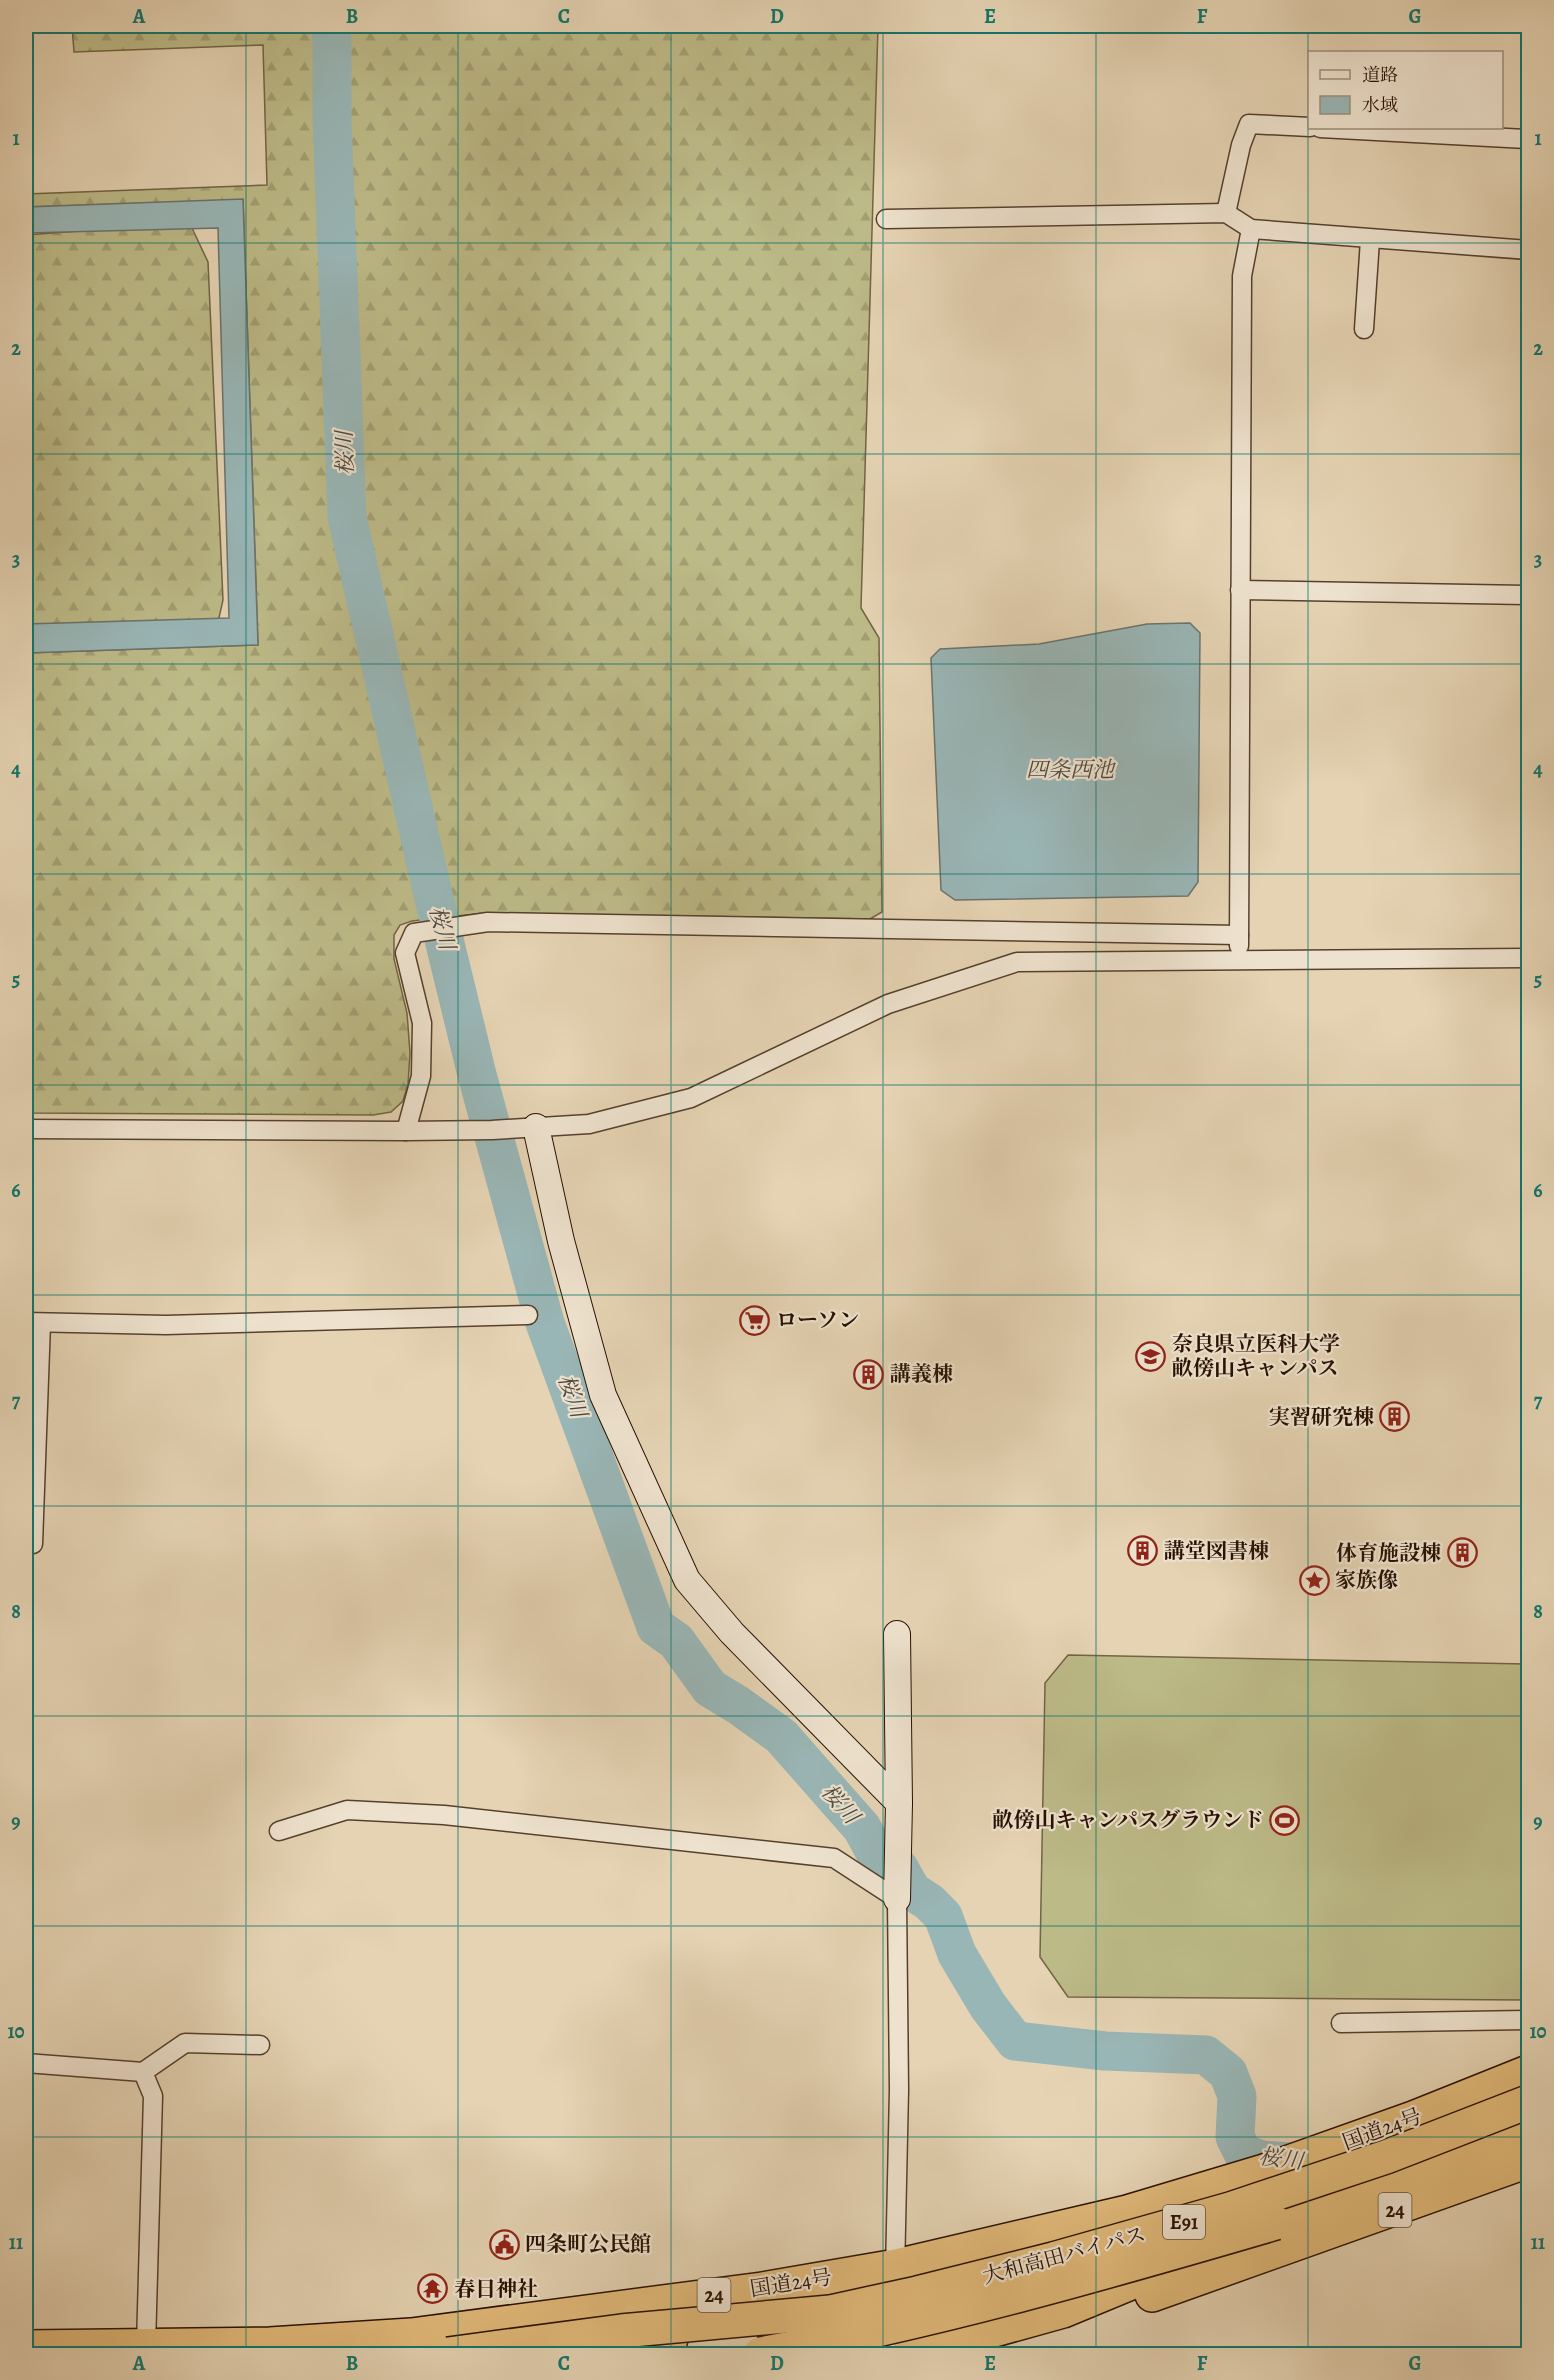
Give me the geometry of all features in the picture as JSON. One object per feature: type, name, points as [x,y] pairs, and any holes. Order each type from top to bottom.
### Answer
[{"type":"highway","name":"国道24号","points":[[26,2347],[145,2350],[388,2336],[531,2320],[762,2289],[896,2265],[1127,2212],[1264,2171],[1413,2118],[1528,2072]]},
{"type":"highway","name":"大和高田バイパス","points":[[584,2355],[830,2312],[1053,2259],[1230,2209],[1386,2157],[1528,2102]]},
{"type":"highway","name":"大和高田バイパス","points":[[760,2355],[922,2320],[1060,2286],[1276,2223],[1403,2181],[1528,2132]]},
{"type":"highway","name":"24","points":[[963,2355],[1075,2322],[1528,2161]]},
{"type":"highway","points":[[908,2355],[1063,2311],[1276,2223]]},
{"type":"highway","points":[[448,2355],[621,2331],[830,2312]]},
{"type":"street","points":[[1226,213],[1240,145],[1249,124],[1308,127]]},
{"type":"street","points":[[1339,129],[1528,139]]},
{"type":"street","points":[[886,219],[1226,213],[1251,229],[1370,240],[1528,250]]},
{"type":"street","points":[[1239,960],[1242,276],[1251,229]]},
{"type":"street","points":[[1364,329],[1370,240]]},
{"type":"street","points":[[1240,590],[1528,595]]},
{"type":"street","points":[[406,1131],[422,1076],[422,1023],[405,953],[414,933],[488,922],[1239,935]]},
{"type":"street","points":[[26,1129],[406,1131],[589,1124],[691,1098],[888,1004],[1017,962],[1528,958]]},
{"type":"street","points":[[536,1127],[561,1241],[603,1395],[687,1580],[732,1633],[899,1803]]},
{"type":"street","points":[[33,1544],[33,1323],[166,1325],[528,1315]]},
{"type":"street","points":[[885,2355],[896,2265],[899,2090],[897,1634]]},
{"type":"street","points":[[279,1831],[347,1810],[444,1815],[834,1858],[897,1899]]},
{"type":"street","points":[[1341,2023],[1528,2020]]},
{"type":"street","points":[[26,2063],[143,2072],[185,2043],[260,2045]]},
{"type":"street","points":[[143,2072],[153,2096],[145,2350]]},
{"type":"street","points":[[531,2320],[531,2355]]},
{"type":"green space","points":[[72,26],[878,26],[861,608],[879,638],[882,912],[870,919],[484,913],[412,921],[400,925],[394,935],[394,959],[407,1013],[410,1053],[408,1084],[403,1101],[391,1112],[373,1115],[26,1113],[26,653],[258,645],[243,200],[26,207],[26,194],[267,185],[263,45],[74,52]]},
{"type":"green space","points":[[191,226],[208,262],[223,600],[218,622],[26,624],[26,235],[132,227]]},
{"type":"green space","name":"畝傍山キャンパスグラウンド","points":[[1068,1655],[1528,1664],[1528,2000],[1068,1997],[1040,1957],[1045,1683]]},
{"type":"water","points":[[243,199],[258,645],[26,653],[26,624],[229,618],[218,228],[26,233],[26,207]]},
{"type":"water","name":"四条西池","points":[[1190,623],[1200,633],[1198,882],[1188,896],[955,900],[941,890],[931,658],[940,649],[1039,644],[1147,624]]},
{"type":"waterway","name":"桜川","points":[[330,26],[347,517],[431,886],[477,1075],[545,1323],[656,1627],[676,1641],[710,1688],[781,1736],[862,1828],[884,1869],[899,1868],[912,1891],[929,1902],[943,1916],[957,1954],[988,2006],[1015,2041],[1105,2051],[1206,2055],[1228,2073],[1237,2096],[1235,2137],[1243,2153],[1261,2160],[1306,2163]]},
{"type":"place","name":"ローソン","points":[[755,1320]]},
{"type":"place","name":"奈良県立医科大学 畝傍山キャンパス","points":[[1151,1356]]},
{"type":"place","name":"講義棟","points":[[869,1374]]},
{"type":"place","name":"実習研究棟","points":[[1395,1417]]},
{"type":"place","name":"講堂図書棟","points":[[1143,1551]]},
{"type":"place","name":"体育施設棟","points":[[1462,1553]]},
{"type":"place","name":"家族像","points":[[1314,1580]]},
{"type":"place","name":"畝傍山キャンパスグラウンド","points":[[1285,1820]]},
{"type":"place","name":"四条町公民館","points":[[504,2244]]},
{"type":"place","name":"春日神社","points":[[433,2289]]}]
